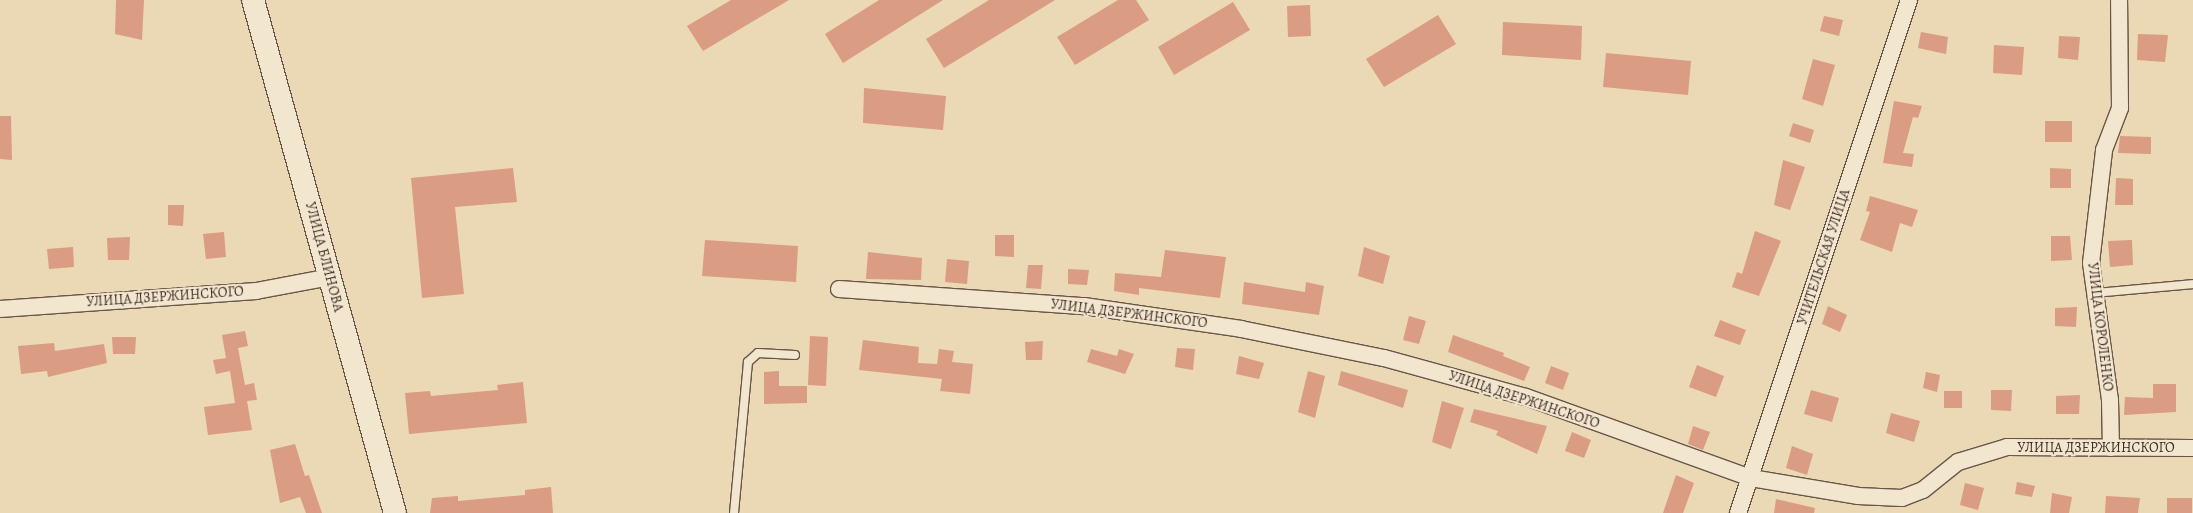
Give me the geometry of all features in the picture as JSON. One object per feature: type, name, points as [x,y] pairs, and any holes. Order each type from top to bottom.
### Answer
[{"type":"main road","name":"УЛИЦА БЛИНОВА","points":[[253,0],[395,513]]},
{"type":"street","name":"УЧИТЕЛЬСКАЯ УЛИЦА","points":[[1738,513],[1909,0]]},
{"type":"street","name":"УЛИЦА КОРОЛЕНКО","points":[[2111,448],[2110,400],[2090,263],[2104,150],[2120,108],[2119,0]]},
{"type":"street","name":"УЛИЦА ДЗЕРЖИНСКОГО","points":[[0,309],[256,290],[330,278]]},
{"type":"street","name":"УЛИЦА ДЗЕРЖИНСКОГО","points":[[839,289],[1084,306],[1241,329],[1384,358],[1526,398],[1750,478],[1858,496],[1902,498],[1923,490],[1958,462],[2007,447],[2193,448]]},
{"type":"lane","points":[[2095,293],[2193,284]]},
{"type":"lane","points":[[734,513],[748,362],[758,353],[795,355]]},
{"type":"building","points":[[116,0],[144,0],[142,40],[115,34]]},
{"type":"building","points":[[731,0],[789,0],[703,51],[687,26]]},
{"type":"building","points":[[879,0],[943,0],[843,63],[825,34]]},
{"type":"building","points":[[989,0],[1055,0],[944,68],[926,39]]},
{"type":"building","points":[[1118,0],[1136,0],[1149,20],[1075,65],[1057,37]]},
{"type":"building","points":[[1233,2],[1250,30],[1174,75],[1158,47]]},
{"type":"building","points":[[1310,5],[1311,36],[1288,37],[1287,6]]},
{"type":"building","points":[[1438,15],[1456,44],[1384,87],[1366,59]]},
{"type":"building","points":[[1824,16],[1843,20],[1839,36],[1820,31]]},
{"type":"building","points":[[1503,22],[1582,26],[1581,60],[1502,55]]},
{"type":"building","points":[[1921,32],[1948,37],[1946,54],[1918,48]]},
{"type":"building","points":[[2138,34],[2168,35],[2165,62],[2137,60]]},
{"type":"building","points":[[2059,36],[2080,37],[2078,60],[2058,58]]},
{"type":"building","points":[[1994,45],[2024,47],[2022,75],[1993,73]]},
{"type":"building","points":[[1606,53],[1691,61],[1688,95],[1603,87]]},
{"type":"building","points":[[1813,59],[1835,65],[1823,106],[1802,99]]},
{"type":"building","points":[[864,88],[946,96],[943,130],[863,123]]},
{"type":"building","points":[[1894,101],[1922,106],[1918,118],[1913,117],[1903,153],[1914,154],[1912,167],[1883,163]]},
{"type":"building","points":[[0,116],[11,116],[12,160],[0,159]]},
{"type":"building","points":[[2045,121],[2072,121],[2072,142],[2045,142]]},
{"type":"building","points":[[1793,123],[1814,130],[1810,143],[1789,136]]},
{"type":"building","points":[[2120,136],[2151,137],[2151,154],[2118,153]]},
{"type":"building","points":[[1783,160],[1805,167],[1790,210],[1774,205]]},
{"type":"building","points":[[513,168],[517,202],[455,207],[464,294],[422,298],[411,178]]},
{"type":"building","points":[[2050,168],[2071,169],[2071,188],[2050,188]]},
{"type":"building","points":[[2116,178],[2133,179],[2133,205],[2115,205]]},
{"type":"building","points":[[1870,196],[1918,210],[1912,227],[1900,223],[1892,252],[1860,240],[1870,212],[1866,211]]},
{"type":"building","points":[[168,205],[184,205],[183,226],[168,225]]},
{"type":"building","points":[[1755,231],[1781,241],[1759,296],[1732,287],[1737,272],[1742,274]]},
{"type":"building","points":[[224,232],[226,257],[206,259],[203,234]]},
{"type":"building","points":[[995,235],[1014,235],[1014,257],[995,256]]},
{"type":"building","points":[[2051,236],[2070,236],[2072,260],[2051,261]]},
{"type":"building","points":[[130,237],[129,260],[108,260],[107,238]]},
{"type":"building","points":[[705,240],[798,246],[796,282],[702,276]]},
{"type":"building","points":[[2132,240],[2133,265],[2110,267],[2108,241]]},
{"type":"building","points":[[73,247],[74,267],[49,269],[47,249]]},
{"type":"building","points":[[1364,247],[1390,256],[1383,284],[1358,276]]},
{"type":"building","points":[[1165,250],[1226,257],[1220,298],[1139,288],[1139,295],[1114,291],[1115,273],[1161,277]]},
{"type":"building","points":[[868,252],[922,258],[921,280],[866,279]]},
{"type":"building","points":[[947,259],[969,261],[967,284],[945,282]]},
{"type":"building","points":[[1028,265],[1043,265],[1041,289],[1026,288]]},
{"type":"building","points":[[1068,269],[1089,270],[1087,285],[1068,284]]},
{"type":"building","points":[[1244,282],[1305,292],[1306,282],[1324,286],[1319,315],[1242,304]]},
{"type":"building","points":[[1828,306],[1847,315],[1840,332],[1822,324]]},
{"type":"building","points":[[2077,307],[2076,327],[2055,326],[2055,308]]},
{"type":"building","points":[[1409,316],[1426,321],[1419,344],[1403,340]]},
{"type":"building","points":[[1720,320],[1746,330],[1740,345],[1714,336]]},
{"type":"building","points":[[245,331],[248,346],[238,348],[245,385],[254,383],[257,400],[247,401],[252,430],[208,435],[204,407],[235,403],[230,371],[216,374],[213,360],[226,358],[222,335]]},
{"type":"building","points":[[1453,335],[1504,353],[1503,356],[1530,367],[1524,381],[1448,352]]},
{"type":"building","points":[[810,336],[828,337],[826,386],[808,385]]},
{"type":"building","points":[[112,337],[136,337],[135,354],[113,354]]},
{"type":"building","points":[[863,340],[919,347],[918,363],[937,364],[939,349],[954,351],[952,362],[973,364],[970,394],[940,391],[942,379],[859,370]]},
{"type":"building","points":[[1043,341],[1042,360],[1026,360],[1025,342]]},
{"type":"building","points":[[54,343],[55,351],[104,344],[107,363],[48,377],[47,371],[21,374],[18,346]]},
{"type":"building","points":[[1177,348],[1195,349],[1193,370],[1175,367]]},
{"type":"building","points":[[1091,349],[1117,356],[1119,349],[1134,354],[1125,374],[1087,362]]},
{"type":"building","points":[[1239,356],[1264,363],[1259,379],[1236,374]]},
{"type":"building","points":[[1697,365],[1724,376],[1716,397],[1689,387]]},
{"type":"building","points":[[1551,366],[1569,373],[1563,390],[1545,383]]},
{"type":"building","points":[[779,371],[779,386],[807,386],[807,403],[764,404],[764,372]]},
{"type":"building","points":[[1308,371],[1325,376],[1315,418],[1298,412]]},
{"type":"building","points":[[1341,371],[1408,390],[1403,408],[1338,385]]},
{"type":"building","points":[[1926,372],[1940,375],[1937,392],[1923,388]]},
{"type":"building","points":[[523,382],[527,423],[409,434],[405,393],[430,391],[431,396],[498,390],[497,385]]},
{"type":"building","points":[[2153,384],[2176,384],[2176,412],[2124,415],[2125,397],[2153,398]]},
{"type":"building","points":[[1811,390],[1839,398],[1832,422],[1804,414]]},
{"type":"building","points":[[1991,390],[2012,390],[2011,411],[1991,410]]},
{"type":"building","points":[[1944,391],[1962,391],[1962,408],[1944,408]]},
{"type":"building","points":[[2080,395],[2079,414],[2056,414],[2056,396]]},
{"type":"building","points":[[1442,401],[1464,408],[1451,449],[1432,442]]},
{"type":"building","points":[[1474,409],[1547,426],[1537,454],[1496,435],[1498,431],[1470,422]]},
{"type":"building","points":[[1891,413],[1920,421],[1914,442],[1886,433]]},
{"type":"building","points":[[1693,426],[1710,432],[1703,450],[1688,444]]},
{"type":"building","points":[[1572,432],[1591,440],[1584,458],[1565,451]]},
{"type":"building","points":[[295,444],[305,476],[309,475],[322,513],[306,513],[300,497],[280,503],[270,450]]},
{"type":"building","points":[[1792,446],[1813,454],[1807,475],[1786,468]]},
{"type":"building","points":[[1676,475],[1694,483],[1683,513],[1663,513]]},
{"type":"building","points":[[2017,482],[2035,486],[2032,497],[2015,494]]},
{"type":"building","points":[[1965,483],[1984,488],[1978,510],[1960,505]]},
{"type":"building","points":[[551,487],[553,513],[430,513],[432,498],[458,496],[458,501],[525,495],[525,490]]},
{"type":"building","points":[[2052,493],[2072,497],[2069,513],[2050,513]]},
{"type":"building","points":[[2106,496],[2140,498],[2138,513],[2105,513]]},
{"type":"building","points":[[2167,498],[2192,498],[2192,513],[2167,513]]},
{"type":"building","points":[[1776,499],[1815,508],[1814,513],[1774,513]]}]
